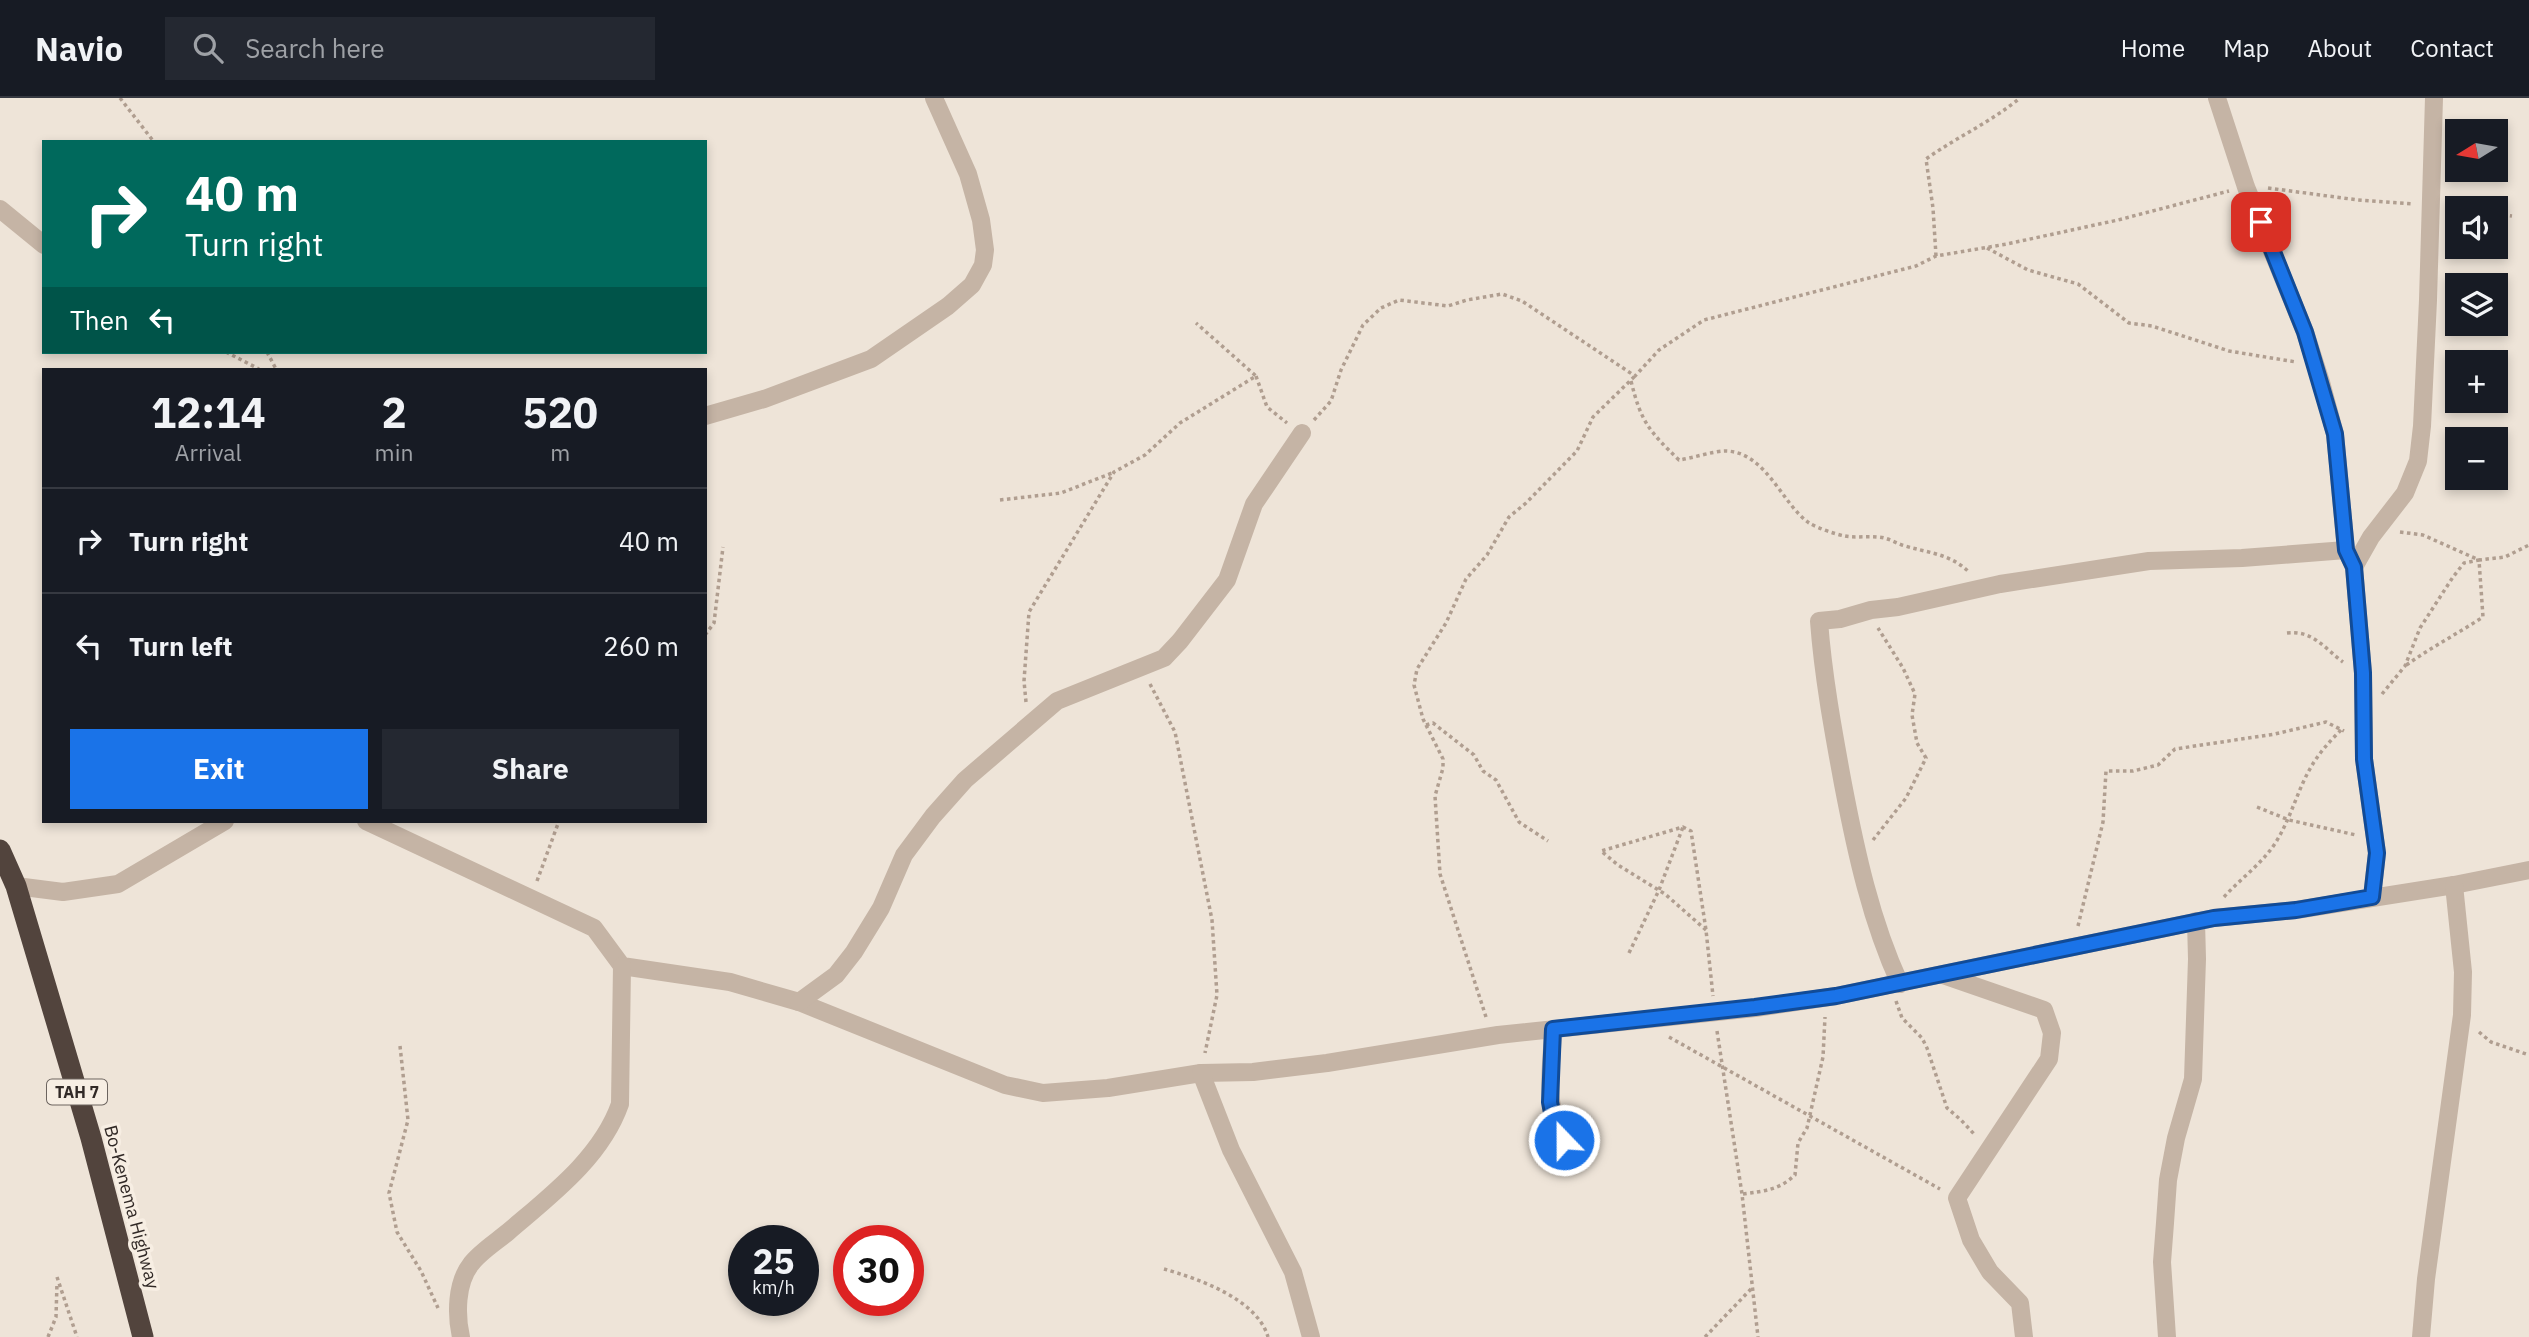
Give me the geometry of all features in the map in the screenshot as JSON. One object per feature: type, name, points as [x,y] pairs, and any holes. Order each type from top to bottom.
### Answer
[{"type":"highway","name":"Bo-Kenema Highway","points":[[0,850],[16,886],[91,1138],[143,1337]]},
{"type":"street","points":[[707,415],[764,399],[871,359],[948,306],[972,285],[983,265],[985,250],[981,220],[968,174],[934,98]]},
{"type":"street","points":[[2217,98],[2246,187],[2305,332],[2335,434],[2346,550],[2354,567],[2363,673],[2364,746],[2377,853],[2372,897]]},
{"type":"street","points":[[2354,567],[2371,537],[2405,494],[2418,461],[2422,426],[2434,98]]},
{"type":"street","points":[[0,209],[42,242]]},
{"type":"street","points":[[799,1002],[836,975],[854,953],[881,908],[904,855],[933,816],[965,780],[1057,701],[1164,659],[1227,580],[1254,504],[1302,433]]},
{"type":"street","points":[[1896,984],[1857,856],[1833,733],[1821,657],[1819,621],[1840,619],[1866,611],[1898,607],[1982,588],[2149,561],[2242,558],[2346,550]]},
{"type":"street","points":[[16,886],[63,892],[118,884],[222,823]]},
{"type":"street","points":[[370,823],[594,928],[622,966],[620,1104],[613,1124],[594,1151],[558,1188],[470,1264],[462,1282],[459,1301],[458,1323],[461,1337]]},
{"type":"street","points":[[622,966],[730,982],[799,1002],[1005,1085],[1043,1093],[1108,1088],[1201,1073],[1253,1072],[1327,1063],[1487,1037],[1823,998],[2200,921],[2296,910],[2529,870]]},
{"type":"street","points":[[2421,1337],[2426,1279],[2462,1015],[2463,972],[2454,885]]},
{"type":"street","points":[[2166,1337],[2162,1262],[2168,1180],[2193,1079],[2200,921]]},
{"type":"street","points":[[1940,974],[2044,1010],[2052,1033],[2049,1059],[1957,1198],[1971,1240],[1990,1272],[2020,1303],[2024,1337]]},
{"type":"street","points":[[1553,1029],[1550,1102],[1553,1118],[1564,1140],[1574,1150]]},
{"type":"street","points":[[1201,1073],[1231,1150],[1293,1272],[1311,1337]]},
{"type":"path","points":[[120,98],[152,140]]},
{"type":"path","points":[[1936,256],[1926,159],[1955,138],[1997,117],[2020,98]]},
{"type":"path","points":[[1487,1037],[1486,1012],[1440,874],[1435,796],[1443,758],[1423,719],[1414,685],[1416,668],[1446,623],[1466,579],[1487,555],[1508,517],[1526,503],[1577,451],[1593,417],[1660,350],[1704,320],[1916,266],[1936,256],[1987,248],[2155,211],[2246,187],[2283,189],[2357,200],[2431,205]]},
{"type":"path","points":[[2508,216],[2512,216]]},
{"type":"path","points":[[1987,248],[2028,270],[2078,284],[2129,323],[2152,326],[2229,351],[2315,364]]},
{"type":"path","points":[[1196,323],[1256,376],[1267,407],[1302,433],[1331,401],[1341,370],[1363,325],[1381,308],[1399,300],[1448,306],[1502,294],[1522,301],[1636,376]]},
{"type":"path","points":[[230,354],[257,368]]},
{"type":"path","points":[[1000,500],[1061,493],[1114,472],[1145,455],[1180,423],[1256,376]]},
{"type":"path","points":[[1631,381],[1638,411],[1650,432],[1679,460],[1726,451],[1741,455],[1761,468],[1810,524],[1845,536],[1880,537],[1919,550],[1938,552],[1955,559],[1982,588]]},
{"type":"path","points":[[1027,725],[1024,681],[1029,612],[1114,472]]},
{"type":"path","points":[[2371,537],[2396,531],[2423,535],[2479,560]]},
{"type":"path","points":[[2405,666],[2420,628],[2464,563],[2505,557],[2529,545]]},
{"type":"path","points":[[707,632],[714,623],[723,547]]},
{"type":"path","points":[[2363,710],[2386,690],[2405,666],[2438,642],[2483,617],[2479,560]]},
{"type":"path","points":[[1857,856],[1880,833],[1906,798],[1926,758],[1917,743],[1912,715],[1915,694],[1903,668],[1866,611]]},
{"type":"path","points":[[2287,633],[2300,632],[2317,640],[2340,661],[2363,673]]},
{"type":"path","points":[[1141,669],[1166,710],[1175,732],[1212,920],[1217,995],[1201,1073]]},
{"type":"path","points":[[2078,946],[2078,929],[2103,822],[2106,771],[2133,771],[2158,765],[2175,749],[2275,734],[2326,722],[2342,729],[2364,746]]},
{"type":"path","points":[[1426,725],[1433,723],[1474,755],[1483,771],[1496,780],[1518,822],[1548,841]]},
{"type":"path","points":[[2200,921],[2235,884],[2261,863],[2288,820],[2310,769],[2323,748],[2342,729]]},
{"type":"path","points":[[2257,807],[2288,820],[2375,840]]},
{"type":"path","points":[[531,900],[558,823]]},
{"type":"path","points":[[1629,953],[1659,890],[1683,827]]},
{"type":"path","points":[[1706,930],[1659,890],[1601,851],[1683,827],[1691,831],[1706,930],[1714,1011],[1742,1194],[1758,1337]]},
{"type":"path","points":[[1896,984],[1902,1018],[1922,1038],[1947,1108],[1988,1152]]},
{"type":"path","points":[[1742,1194],[1775,1190],[1795,1175],[1798,1143],[1811,1114],[1823,1057],[1823,998]]},
{"type":"path","points":[[2462,1015],[2491,1042],[2529,1055]]},
{"type":"path","points":[[1668,1037],[1811,1114],[1957,1198]]},
{"type":"path","points":[[400,1046],[408,1120],[389,1193],[397,1232],[421,1271],[439,1312]]},
{"type":"path","points":[[1164,1269],[1203,1280],[1253,1311],[1264,1323],[1268,1337]]},
{"type":"path","points":[[48,1337],[56,1317],[57,1277],[77,1337]]},
{"type":"path","points":[[1705,1337],[1753,1288]]},
{"type":"route","points":[[1564,1140],[1553,1118],[1550,1102],[1553,1029],[1836,996],[2214,918],[2296,910],[2372,897],[2377,853],[2364,759],[2363,673],[2354,567],[2346,550],[2335,434],[2305,332],[2261,222]]}]
